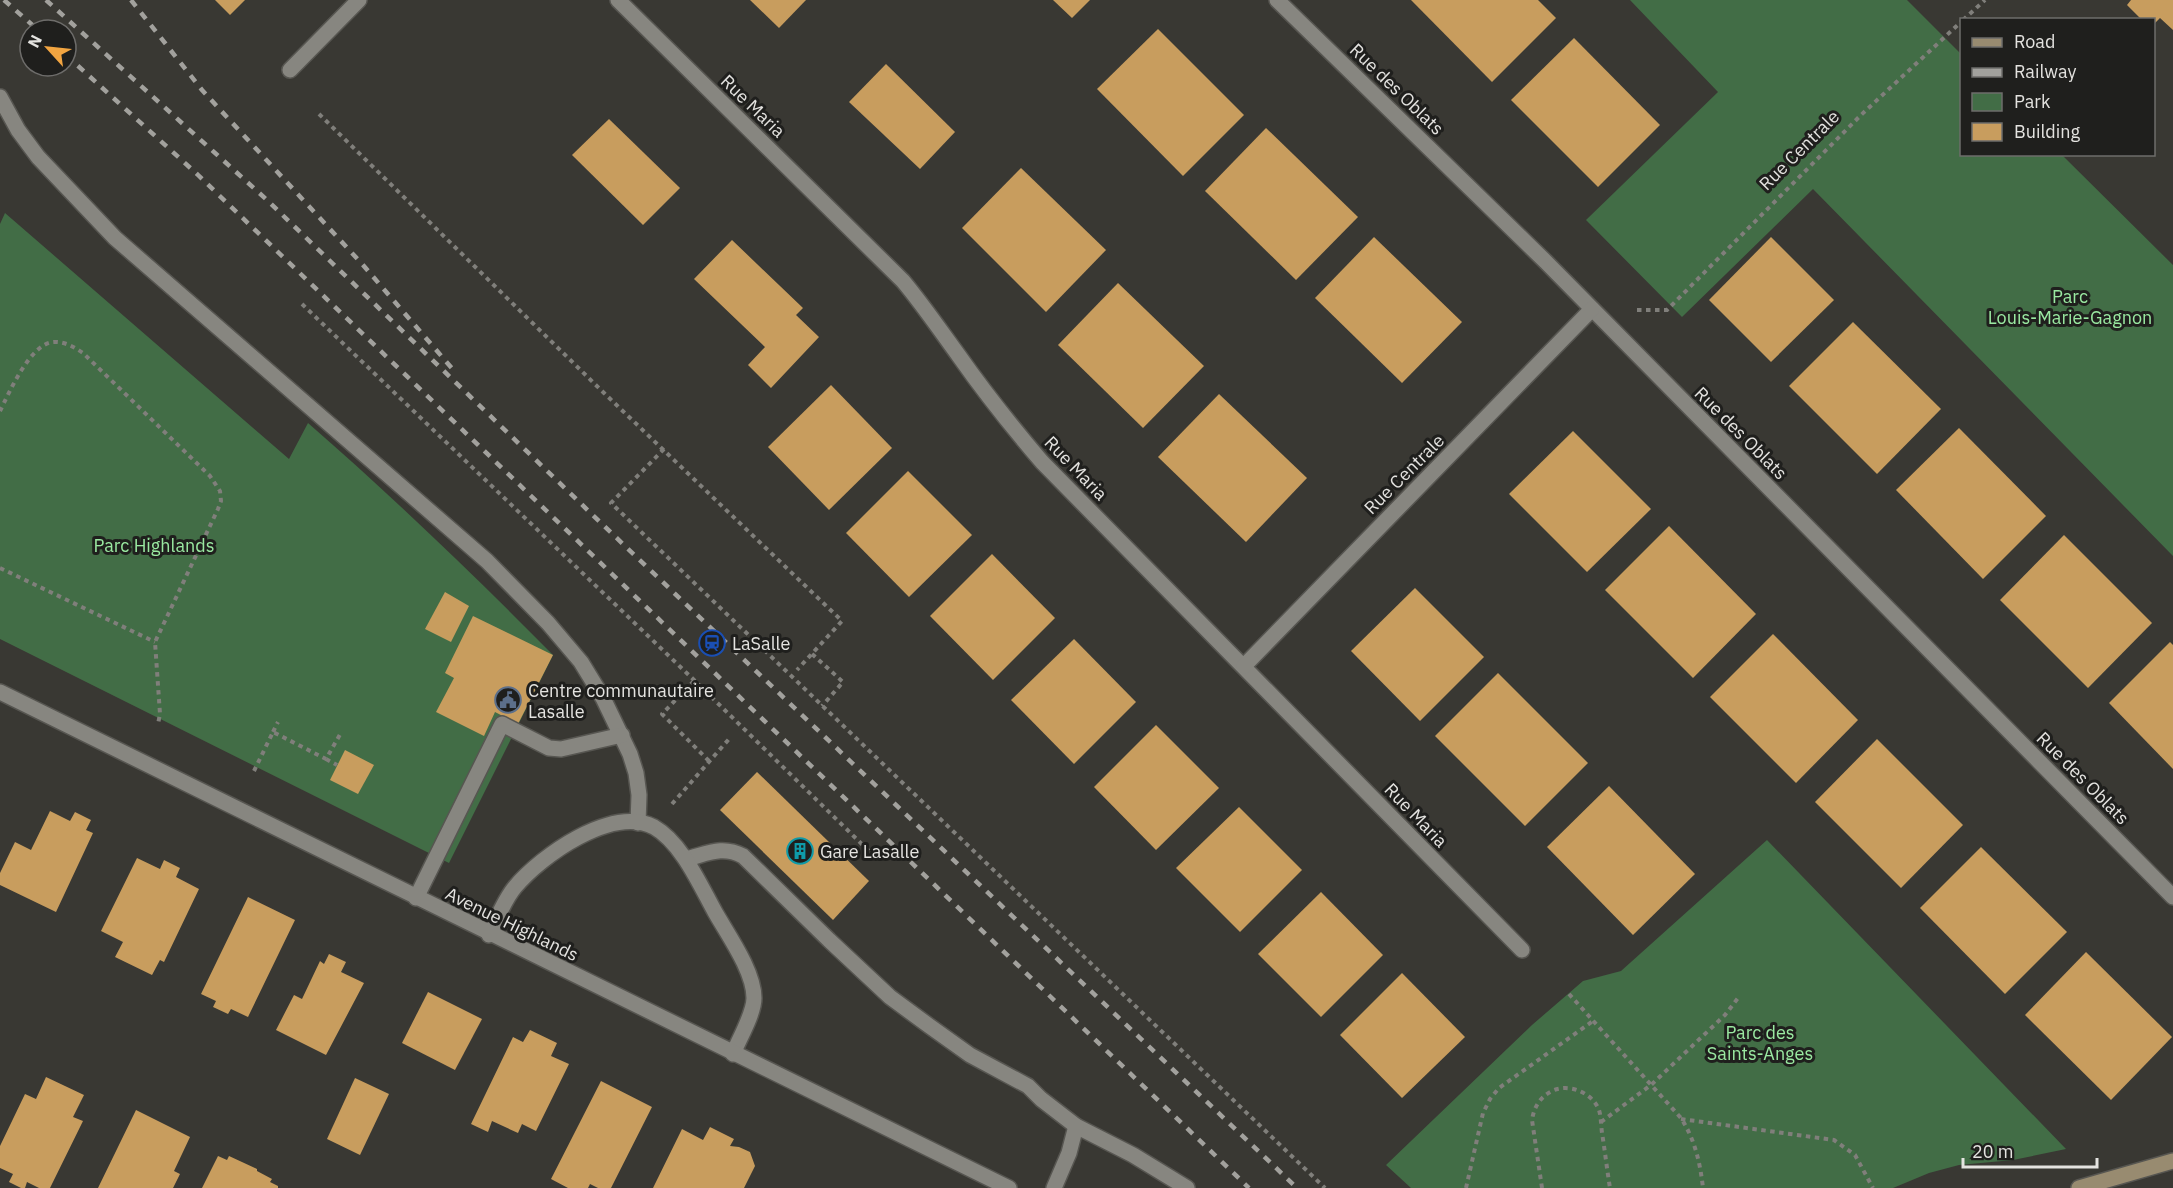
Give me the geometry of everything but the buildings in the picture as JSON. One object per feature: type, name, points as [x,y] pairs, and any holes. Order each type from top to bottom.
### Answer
[{"type":"main road","points":[[2079,1188],[2173,1161]]},
{"type":"street","points":[[290,70],[359,0]]},
{"type":"street","name":"Rue Maria","points":[[618,0],[903,281],[930,313],[1012,427],[1042,462],[1522,950]]},
{"type":"street","name":"Rue des Oblats","points":[[1277,0],[1592,309],[2173,897]]},
{"type":"street","points":[[0,96],[18,130],[38,157],[115,238],[487,561],[548,623],[581,662],[621,735],[636,773],[639,795],[638,823]]},
{"type":"street","name":"Rue Centrale","points":[[1244,666],[1592,309]]},
{"type":"street","name":"Avenue Highlands","points":[[0,693],[1009,1188]]},
{"type":"street","points":[[416,898],[502,724],[549,748],[561,749],[621,735]]},
{"type":"street","points":[[489,934],[515,887],[570,841],[593,829],[621,823],[638,823],[654,827],[686,859],[744,964],[752,984],[754,998],[752,1008],[733,1054]]},
{"type":"street","points":[[686,859],[731,849],[742,855],[890,996],[970,1055],[1028,1086],[1076,1126],[1133,1155],[1187,1188]]},
{"type":"street","points":[[1054,1188],[1069,1153],[1076,1126]]},
{"type":"path","name":"Rue Centrale","points":[[1964,18],[1985,0]]},
{"type":"path","name":"Rue Centrale","points":[[1667,310],[1862,115],[1960,22]]},
{"type":"path","points":[[320,114],[842,621],[797,670]]},
{"type":"path","points":[[302,304],[873,855]]},
{"type":"path","points":[[0,411],[17,378],[31,357],[42,346],[50,342],[70,345],[83,353],[110,378],[210,476],[220,491],[222,501],[155,642],[160,714],[158,724]]},
{"type":"path","points":[[664,449],[611,503],[1325,1188]]},
{"type":"path","points":[[0,568],[155,642]]},
{"type":"path","points":[[812,654],[843,682],[822,706]]},
{"type":"path","points":[[694,680],[662,714],[709,761]]},
{"type":"path","points":[[254,771],[278,722]]},
{"type":"path","points":[[326,759],[342,731]]},
{"type":"path","points":[[273,732],[337,765]]},
{"type":"path","points":[[654,827],[729,739]]},
{"type":"path","points":[[1569,994],[1681,1118],[1697,1149],[1703,1188]]},
{"type":"path","points":[[1601,1122],[1651,1085],[1725,1016],[1738,998]]},
{"type":"path","points":[[1466,1188],[1481,1120],[1490,1099],[1499,1088],[1593,1021]]},
{"type":"path","points":[[1542,1188],[1532,1120],[1538,1103],[1547,1094],[1566,1087],[1585,1094],[1599,1109],[1610,1188]]},
{"type":"path","points":[[1681,1118],[1834,1140],[1855,1155],[1874,1188]]},
{"type":"green space","name":"Parc Louis-Marie-Gagnon","points":[[1630,0],[1907,0],[1960,53],[1960,156],[2063,156],[2173,265],[2173,556],[1813,189],[1682,317],[1586,220],[1718,92]]},
{"type":"green space","name":"Parc Highlands","points":[[5,213],[289,459],[308,423],[433,537],[553,655],[449,863],[0,639],[0,224]]},
{"type":"green space","name":"Parc des Saints-Anges","points":[[1767,840],[2066,1149],[2013,1160],[1959,1165],[1929,1173],[1893,1188],[1411,1188],[1386,1165],[1532,1025],[1583,981],[1621,971]]},
{"type":"railway","points":[[4,0],[24,18]]},
{"type":"railway","points":[[46,0],[267,200],[602,524],[1297,1188]]},
{"type":"railway","points":[[131,0],[202,90],[363,265],[456,373]]},
{"type":"railway","points":[[78,66],[197,174],[1249,1188]]},
{"type":"place","name":"LaSalle","points":[[712,643]]},
{"type":"place","name":"Centre communautaire Lasalle","points":[[508,700]]},
{"type":"place","name":"Gare Lasalle","points":[[800,851]]}]
